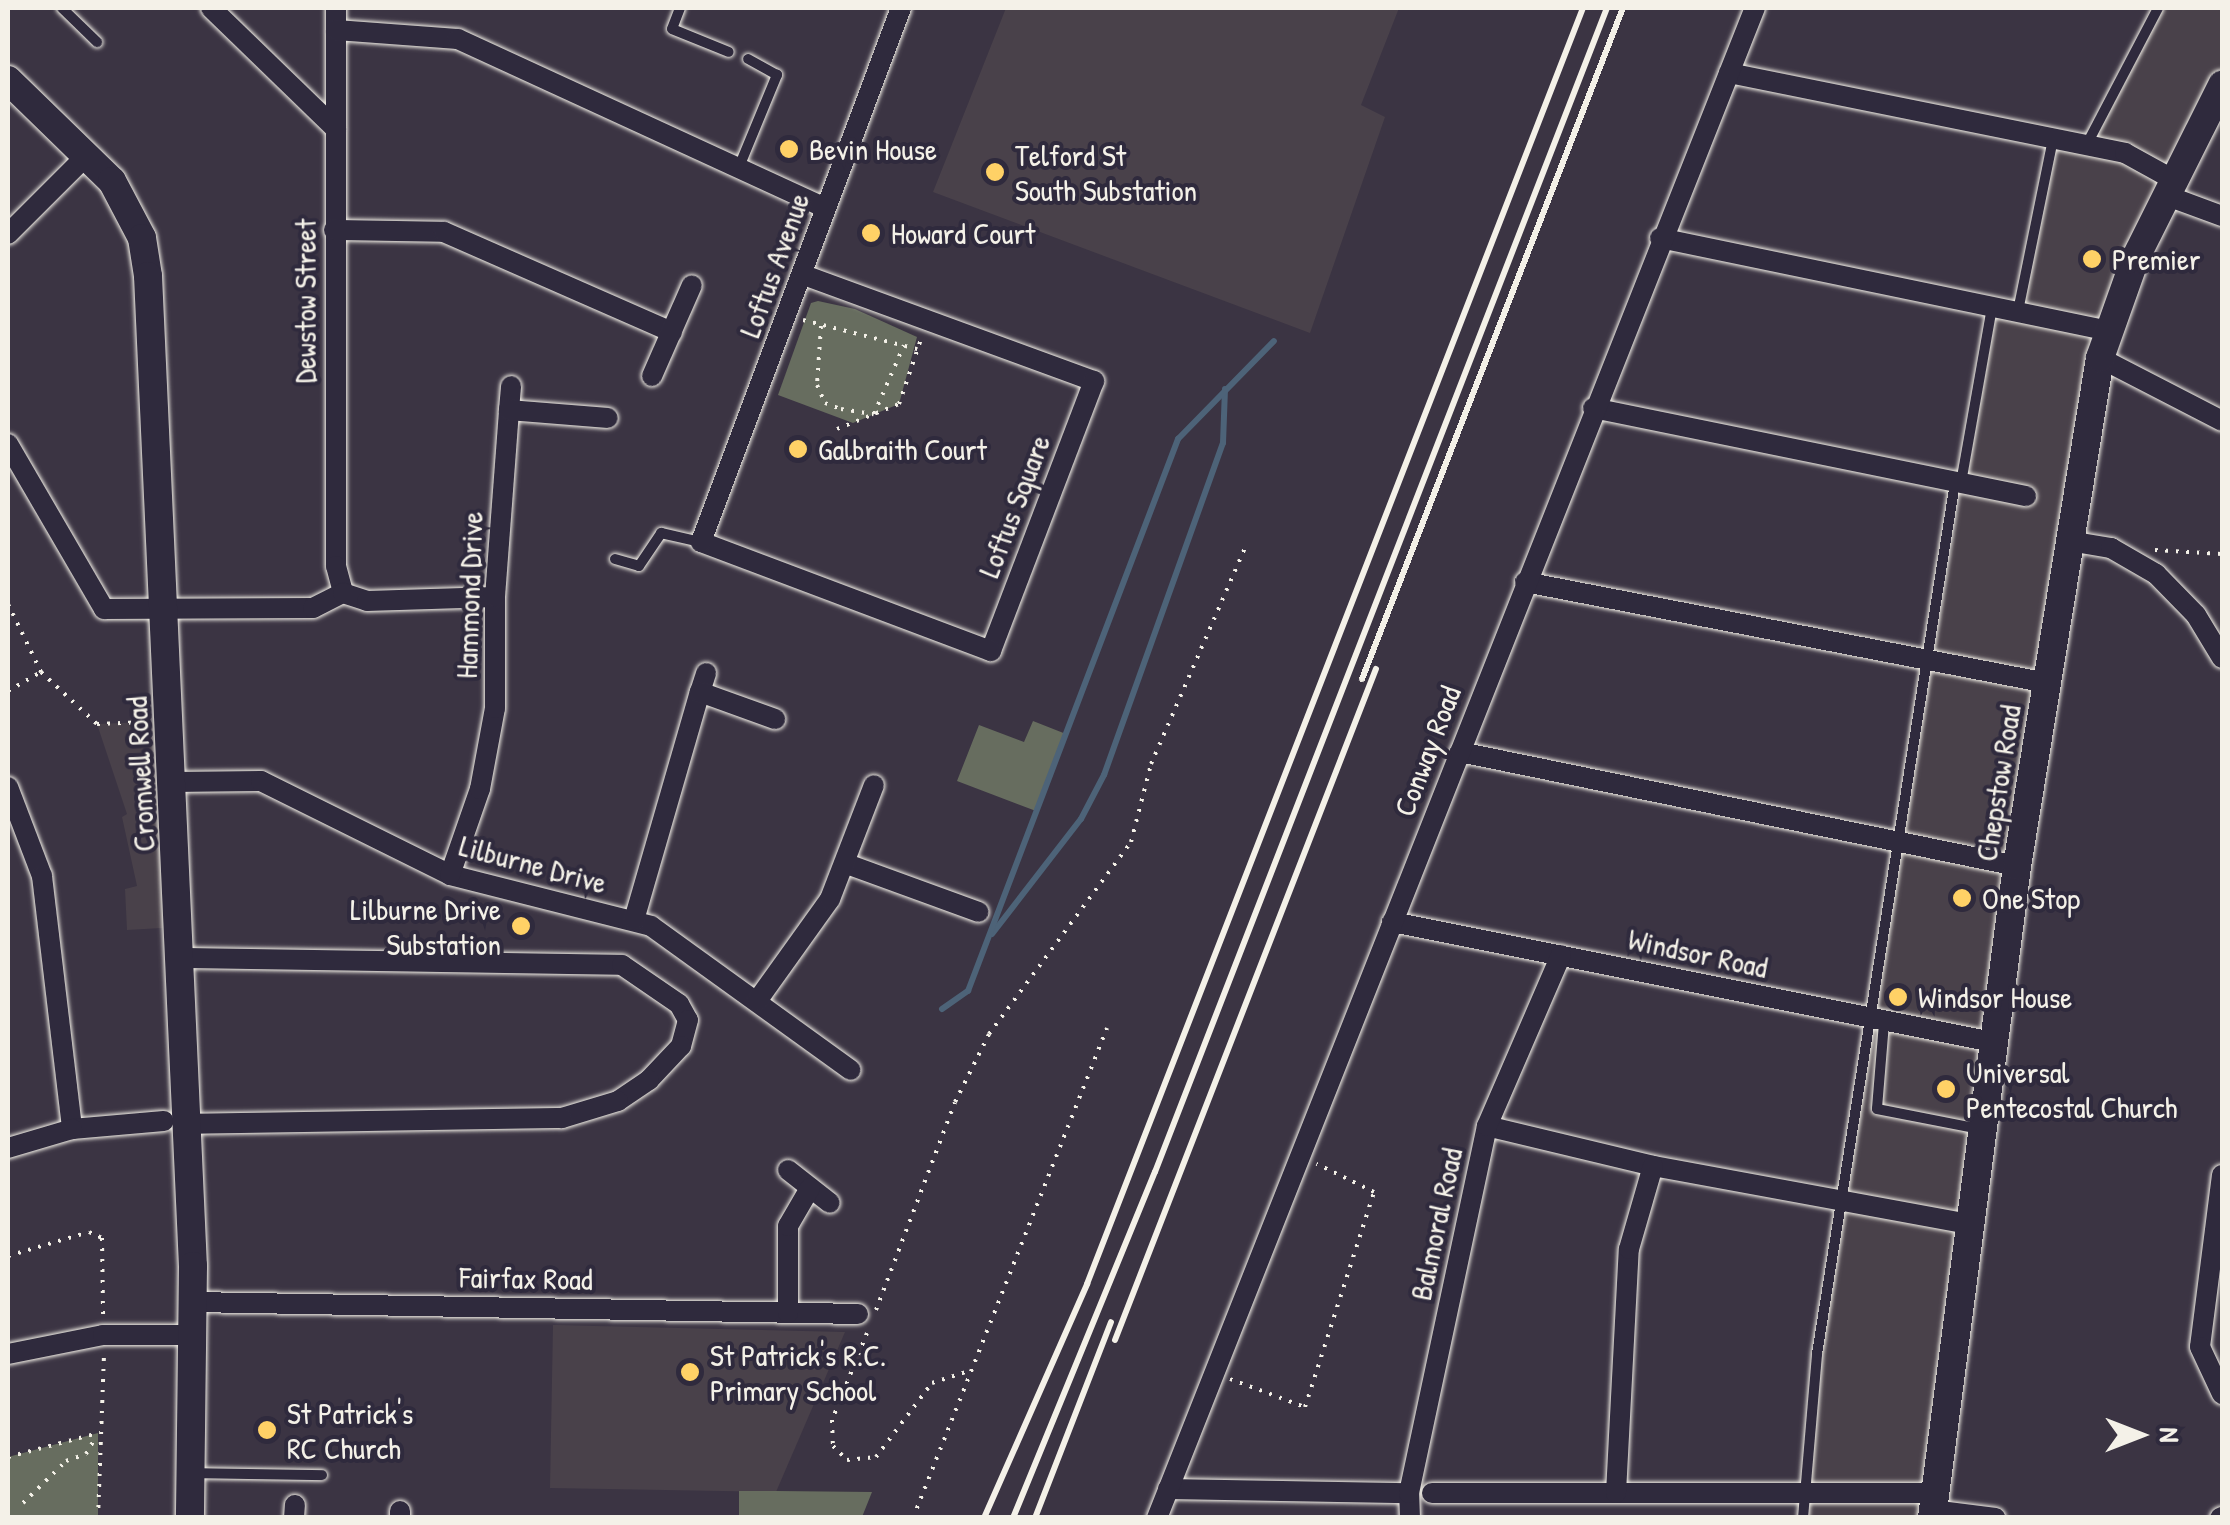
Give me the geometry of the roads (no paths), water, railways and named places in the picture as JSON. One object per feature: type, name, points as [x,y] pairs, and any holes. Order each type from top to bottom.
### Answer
[{"type":"street","points":[[211,8],[336,129]]},
{"type":"street","name":"Dewstow Street","points":[[336,8],[336,566],[343,594]]},
{"type":"street","name":"Conway Road","points":[[1156,1518],[1660,238],[1755,8]]},
{"type":"street","name":"Loftus Avenue","points":[[701,542],[804,275],[897,9]]},
{"type":"street","points":[[336,30],[458,39],[826,208]]},
{"type":"street","points":[[1728,72],[2086,145],[2150,162],[2169,188],[2222,216]]},
{"type":"street","name":"Cromwell Road","points":[[8,80],[87,155],[131,209],[142,238],[181,958],[176,1123],[193,1302],[190,1518]]},
{"type":"street","name":"Chepstow Road","points":[[1933,1506],[2017,866],[2100,358],[2106,330],[2169,188],[2222,86]]},
{"type":"street","points":[[8,234],[87,155]]},
{"type":"street","points":[[334,230],[444,232],[672,332]]},
{"type":"street","points":[[1660,238],[2106,330]]},
{"type":"street","name":"Loftus Square","points":[[701,542],[991,651],[1094,381],[804,275]]},
{"type":"street","points":[[652,376],[692,285]]},
{"type":"street","points":[[2100,358],[2222,421]]},
{"type":"street","name":"Hammond Drive","points":[[450,875],[492,737],[495,597],[511,386]]},
{"type":"street","points":[[1593,408],[2026,496]]},
{"type":"street","points":[[509,410],[608,418]]},
{"type":"street","points":[[8,444],[104,608],[164,612],[314,608],[343,594],[366,601],[495,597]]},
{"type":"street","points":[[2069,541],[2111,548],[2156,574],[2196,615],[2222,658]]},
{"type":"street","points":[[1525,582],[2047,684]]},
{"type":"street","points":[[634,920],[703,683],[775,720]]},
{"type":"street","points":[[1460,752],[2017,866]]},
{"type":"street","name":"Lilburne Drive","points":[[173,782],[240,779],[277,786],[450,875],[634,920],[659,931],[851,1070]]},
{"type":"street","points":[[757,1001],[820,917],[847,864],[874,785]]},
{"type":"street","points":[[8,787],[42,876],[72,1129]]},
{"type":"street","points":[[847,864],[978,912]]},
{"type":"street","name":"Windsor Road","points":[[1392,922],[1992,1042]]},
{"type":"street","name":"Balmoral Road","points":[[1410,1518],[1409,1493],[1487,1126],[1560,954]]},
{"type":"street","points":[[8,1148],[72,1129],[176,1123],[515,1122],[578,1115],[634,1091],[674,1056],[688,1029],[679,1004],[622,965],[181,958]]},
{"type":"street","points":[[1487,1126],[1653,1166],[1968,1224]]},
{"type":"street","points":[[1616,1494],[1629,1249],[1653,1166]]},
{"type":"street","points":[[788,1170],[830,1204]]},
{"type":"street","points":[[2222,1174],[2200,1347],[2222,1394]]},
{"type":"street","points":[[788,1313],[788,1226],[810,1188]]},
{"type":"street","name":"Fairfax Road","points":[[193,1302],[788,1313],[867,1319]]},
{"type":"street","points":[[8,1354],[103,1336],[192,1336]]},
{"type":"street","points":[[1168,1489],[1409,1493]]},
{"type":"street","points":[[1432,1493],[1802,1491],[1933,1506],[1995,1518]]},
{"type":"lane","points":[[62,8],[97,42]]},
{"type":"lane","points":[[680,8],[672,29],[729,52]]},
{"type":"lane","points":[[2086,145],[2158,8]]},
{"type":"lane","points":[[739,166],[777,75],[748,59]]},
{"type":"lane","points":[[2018,311],[2053,138]]},
{"type":"lane","points":[[1802,1518],[1802,1491],[1842,1201],[1878,1022],[1928,661],[1992,307]]},
{"type":"lane","points":[[615,559],[639,566],[662,533],[701,542]]},
{"type":"lane","points":[[1878,1022],[1877,1109],[1981,1130]]},
{"type":"lane","points":[[190,1473],[322,1475]]},
{"type":"waterway","points":[[942,1009],[968,991],[1178,439],[1274,341]]},
{"type":"waterway","points":[[992,934],[1081,819],[1104,775],[1223,443],[1225,389]]},
{"type":"railway","points":[[984,1518],[1087,1284],[1583,8]]},
{"type":"railway","points":[[1013,1518],[1155,1172],[1607,8]]},
{"type":"railway","points":[[1362,679],[1623,8]]},
{"type":"railway","points":[[1115,1340],[1376,669]]},
{"type":"railway","points":[[1035,1518],[1111,1322]]},
{"type":"place","name":"Bevin House","points":[[789,149]]},
{"type":"place","name":"Telford St South Substation","points":[[995,172]]},
{"type":"place","name":"Howard Court","points":[[871,233]]},
{"type":"place","name":"Premier","points":[[2092,259]]},
{"type":"place","name":"Galbraith Court","points":[[798,449]]},
{"type":"place","name":"One Stop","points":[[1962,898]]},
{"type":"place","name":"Lilburne Drive Substation","points":[[521,926]]},
{"type":"place","name":"Windsor House","points":[[1898,997]]},
{"type":"place","name":"Universal Pentecostal Church","points":[[1946,1089]]},
{"type":"place","name":"St Patrick's R.C. Primary School","points":[[690,1372]]},
{"type":"place","name":"St Patrick's RC Church","points":[[267,1430]]}]
